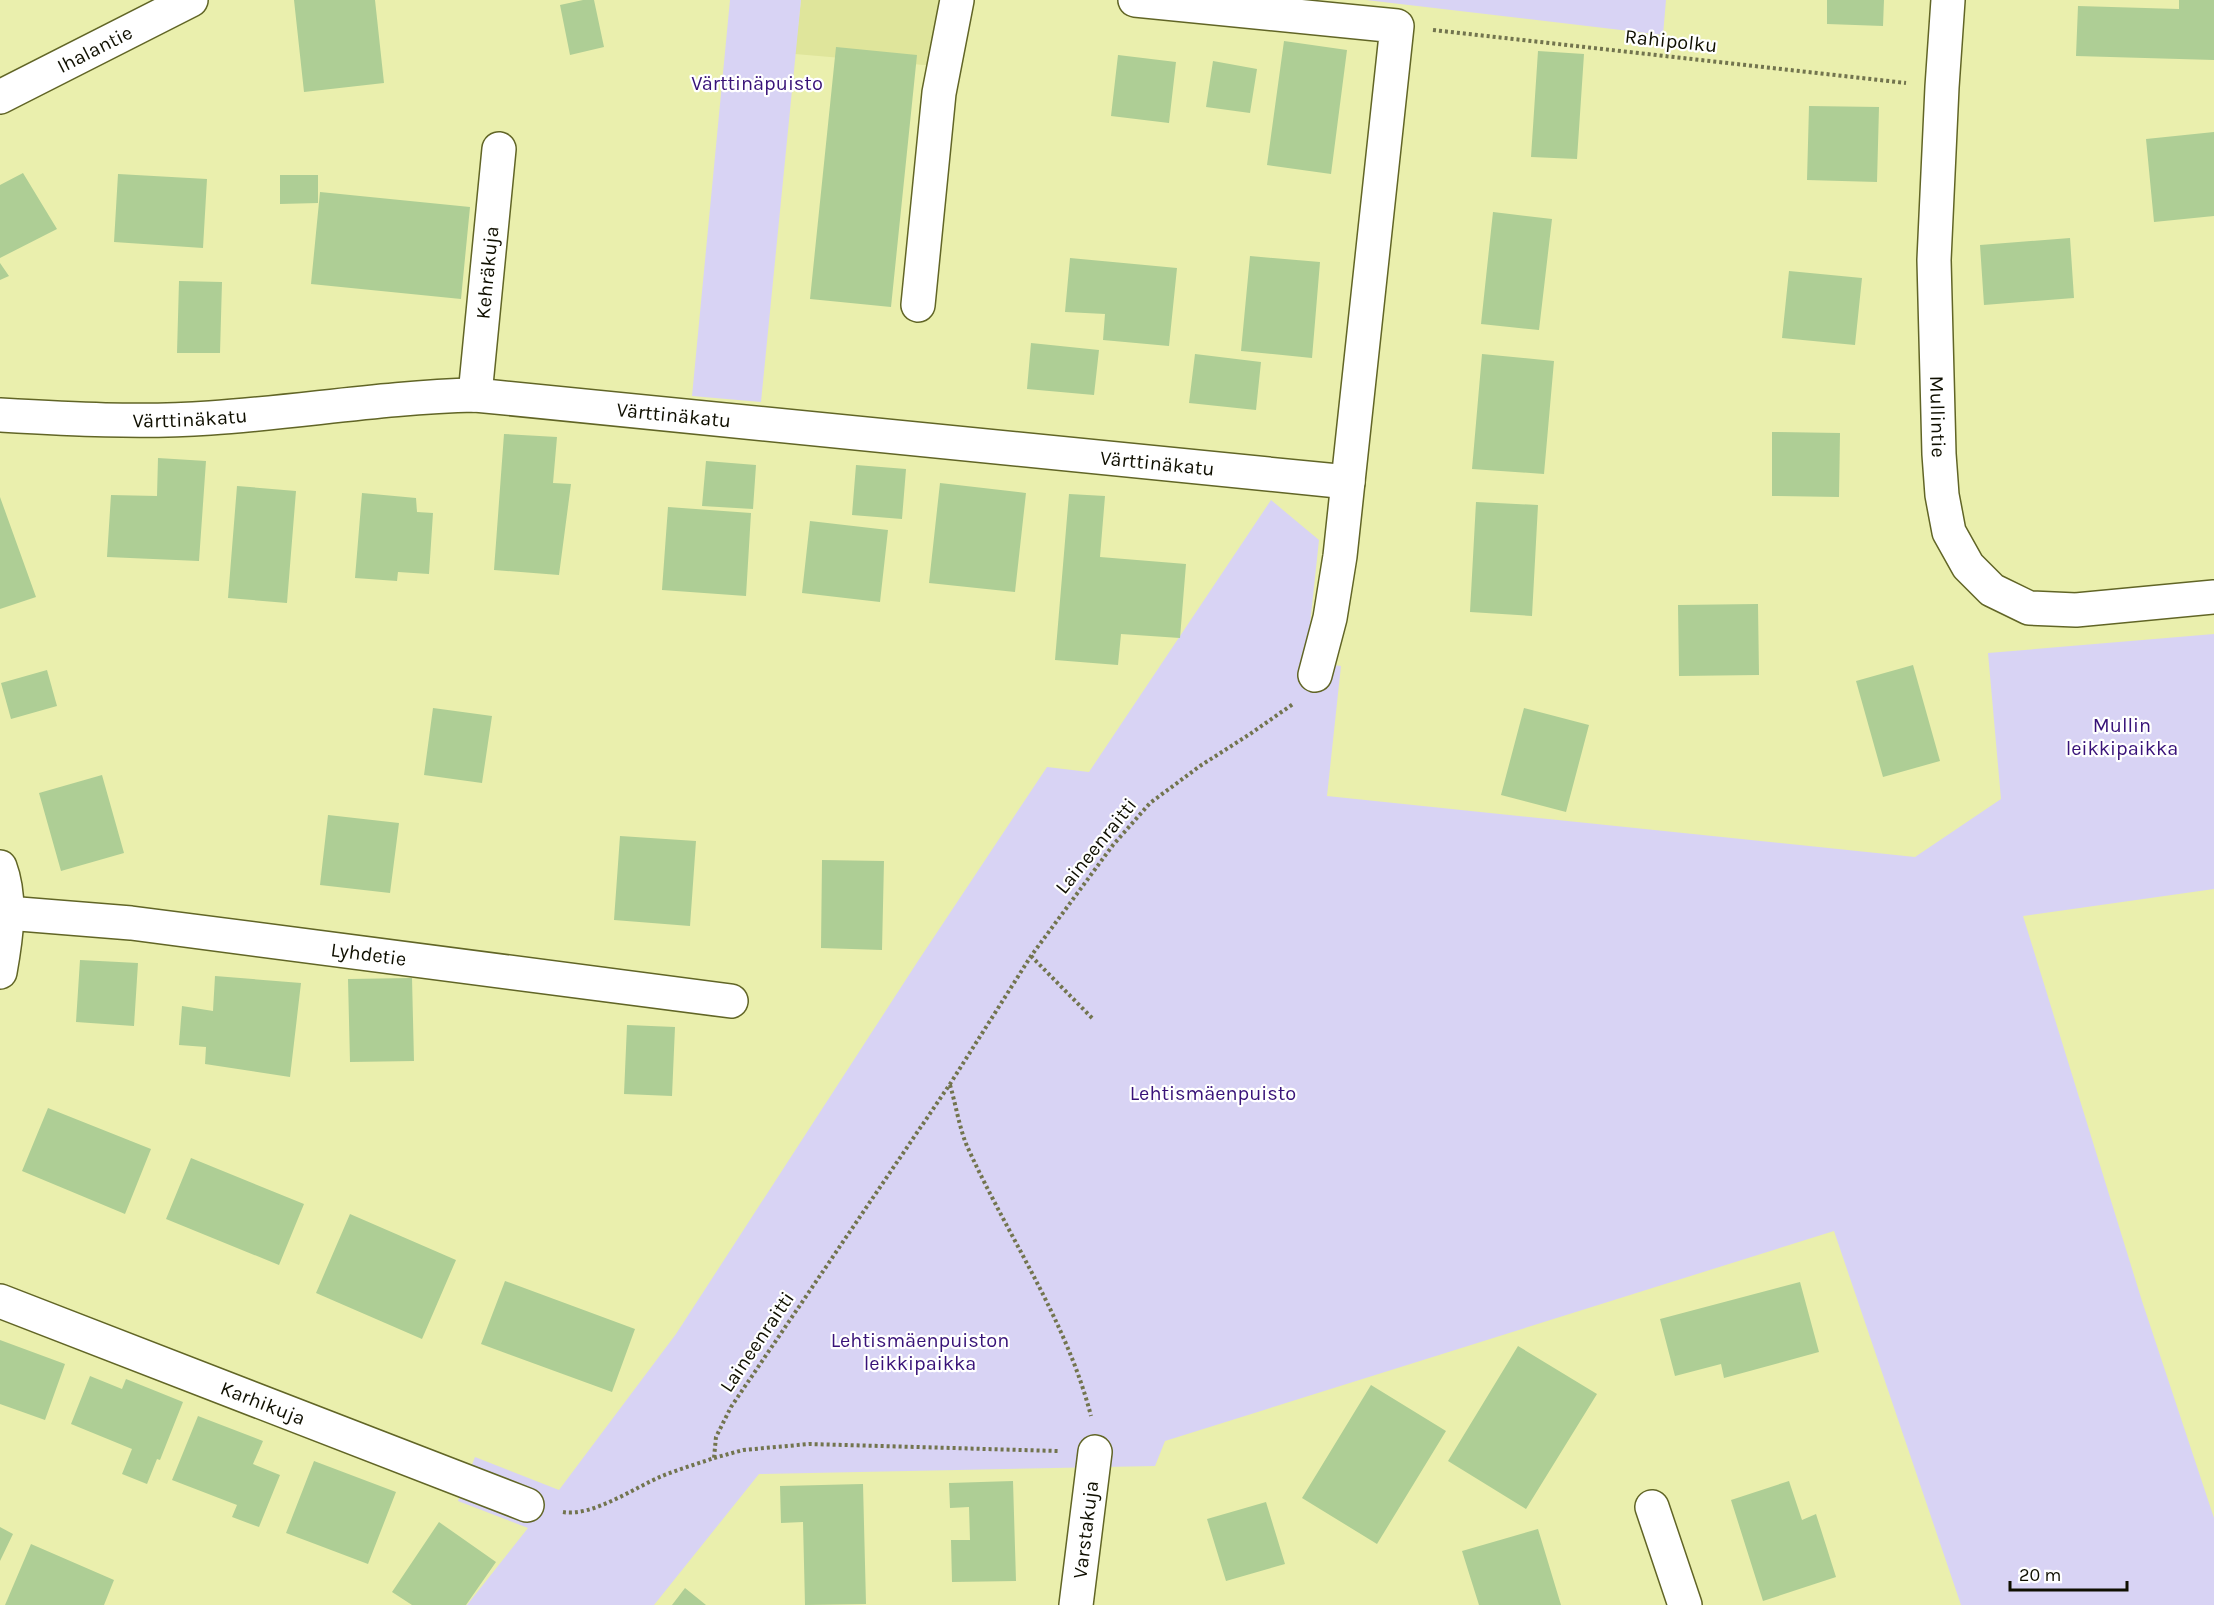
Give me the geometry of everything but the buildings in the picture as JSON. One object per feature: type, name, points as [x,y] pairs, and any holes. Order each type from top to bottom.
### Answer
[{"type":"street","name":"Ihalantie","points":[[0,97],[191,0]]},
{"type":"street","points":[[918,304],[939,93],[957,0]]},
{"type":"street","points":[[1135,0],[1397,26],[1348,482],[1330,618],[1315,675]]},
{"type":"street","name":"Mullintie","points":[[1948,0],[1934,260],[1939,454],[1948,532],[1968,566],[1992,591],[2029,608],[2076,610],[2214,597]]},
{"type":"street","name":"Kehräkuja","points":[[475,395],[499,149]]},
{"type":"street","name":"Värttinäkatu","points":[[0,415],[132,422],[211,418],[428,396],[475,395],[1348,482]]},
{"type":"street","points":[[0,867],[7,913],[0,972]]},
{"type":"street","name":"Lyhdetie","points":[[7,913],[131,923],[731,1001]]},
{"type":"street","name":"Karhikuja","points":[[0,1301],[527,1505]]},
{"type":"street","name":"Varstakuja","points":[[1076,1605],[1095,1452]]},
{"type":"street","points":[[1652,1507],[1685,1605]]},
{"type":"path","name":"Rahipolku","points":[[1397,26],[1942,87]]},
{"type":"path","name":"Laineenraitti","points":[[714,1458],[716,1437],[732,1407],[950,1084],[1031,956],[1113,845],[1150,803],[1200,766],[1292,705],[1315,675]]},
{"type":"path","points":[[1031,956],[1095,1020]]},
{"type":"path","points":[[527,1505],[575,1514],[662,1476],[743,1450],[809,1444],[1095,1452],[1091,1415],[1076,1365],[1062,1332],[966,1144],[950,1084]]},
{"type":"shaded area","points":[[801,0],[948,0],[947,67],[795,54]]},
{"type":"green space","name":"Värttinäpuisto","points":[[730,0],[801,0],[761,402],[692,396]]},
{"type":"green space","points":[[1366,0],[1666,0],[1663,35]]},
{"type":"green space","name":"Lehtismäenpuisto","points":[[1271,500],[1319,540],[1306,662],[1341,666],[1327,796],[1915,857],[2001,799],[1988,653],[2214,634],[2214,889],[2023,916],[2142,1301],[2214,1518],[2214,1605],[1961,1605],[1834,1231],[1165,1441],[1155,1466],[759,1474],[654,1605],[467,1605],[528,1528],[458,1501],[475,1457],[559,1490],[676,1334],[1047,767],[1089,772]]},
{"type":"park label","name":"Mullin leikkipaikka","points":[[2122,736]]},
{"type":"park label","name":"Lehtismäenpuiston leikkipaikka","points":[[920,1352]]}]
